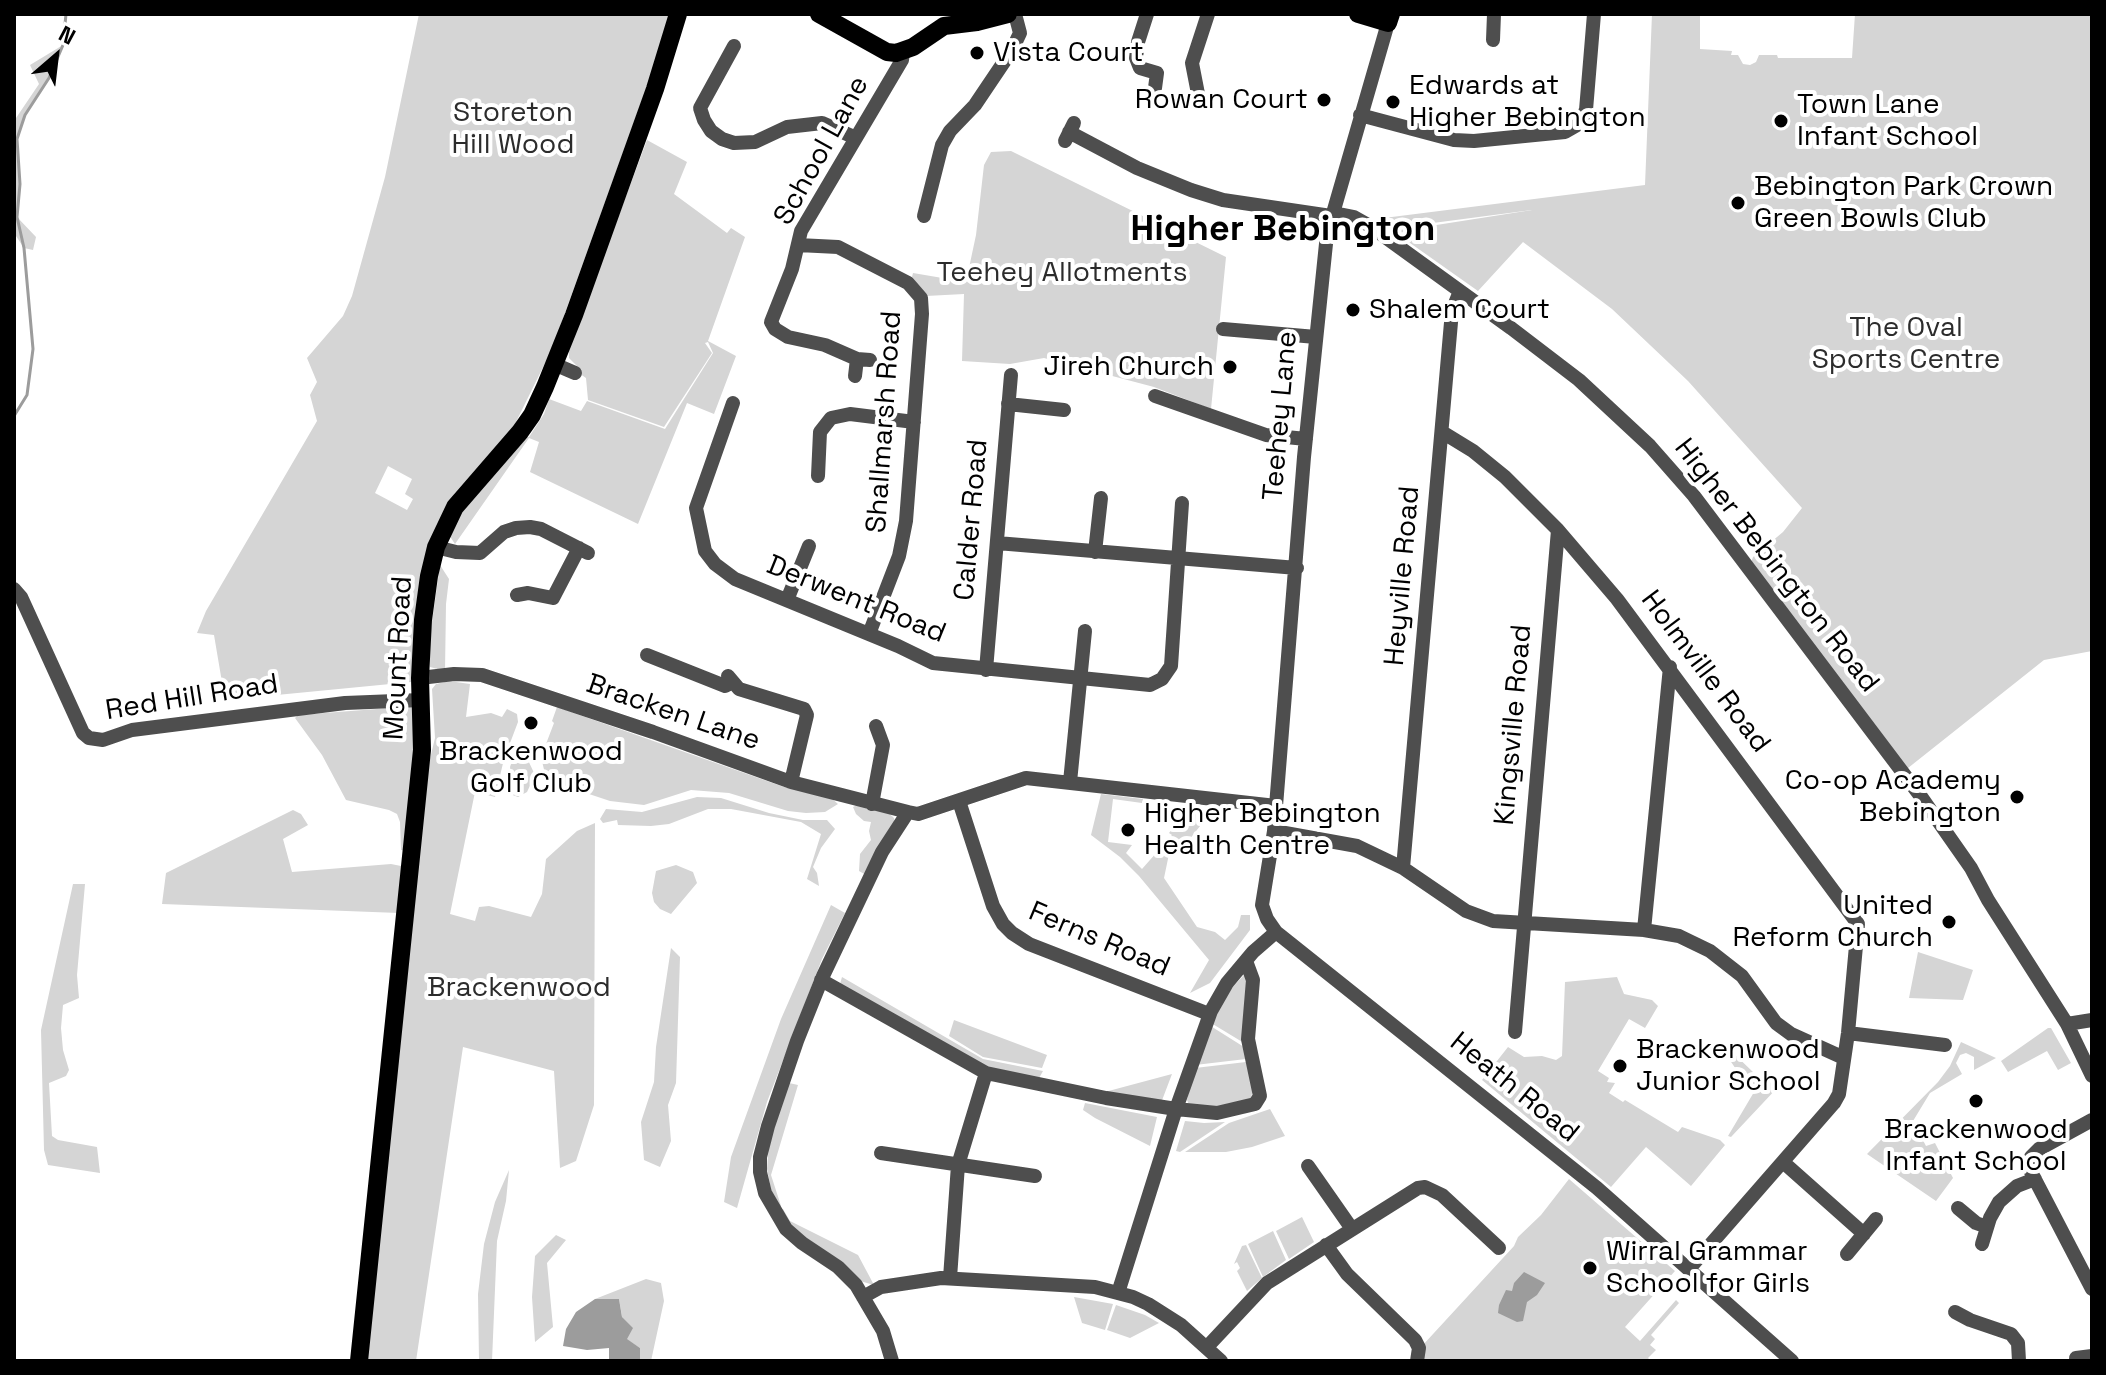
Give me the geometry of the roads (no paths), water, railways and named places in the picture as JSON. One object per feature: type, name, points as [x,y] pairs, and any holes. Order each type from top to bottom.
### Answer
[{"type":"main road","name":"Mount Road","points":[[359,1361],[422,750],[420,678],[423,620],[436,547],[455,507],[532,415],[574,315],[655,89],[678,14]]},
{"type":"main road","points":[[819,14],[887,52],[903,52],[944,26],[965,18],[1008,14]]},
{"type":"main road","points":[[1358,14],[1389,18]]},
{"type":"street","points":[[924,216],[942,145],[950,131],[975,105],[1012,50],[1020,33],[1015,14]]},
{"type":"street","points":[[1147,14],[1136,58],[1140,68],[1157,73],[1155,88]]},
{"type":"street","points":[[1200,104],[1192,63],[1208,14]]},
{"type":"street","points":[[1493,40],[1494,14]]},
{"type":"street","points":[[1360,115],[1454,140],[1474,141],[1565,132],[1579,124],[1586,110],[1594,14]]},
{"type":"street","name":"Teehey Lane","points":[[1274,831],[1306,439],[1327,234],[1389,18]]},
{"type":"street","points":[[732,46],[700,108],[711,131],[734,143],[755,142],[787,127],[822,123],[856,138]]},
{"type":"street","name":"School Lane","points":[[855,376],[863,360],[825,345],[788,337],[775,329],[771,322],[772,314],[792,269],[801,231],[902,60],[903,52]]},
{"type":"street","name":"Higher Bebington Road","points":[[1069,132],[1137,168],[1223,200],[1354,217],[1460,291],[1610,407],[1694,496],[1938,820],[2067,1024],[2092,1076]]},
{"type":"street","name":"Shallmarsh Road","points":[[798,245],[838,247],[908,283],[921,298],[904,539],[869,634]]},
{"type":"street","name":"Heyville Road","points":[[1403,868],[1452,311],[1460,291]]},
{"type":"street","points":[[1223,329],[1316,337]]},
{"type":"street","points":[[554,364],[575,373]]},
{"type":"street","name":"Calder Road","points":[[986,670],[1011,375]]},
{"type":"street","points":[[1155,396],[1266,435],[1306,439]]},
{"type":"street","points":[[1008,404],[1064,410]]},
{"type":"street","name":"Derwent Road","points":[[726,407],[696,508],[705,551],[721,570],[933,663],[1150,685],[1162,679],[1171,666],[1178,557]]},
{"type":"street","points":[[818,476],[811,452],[831,418],[850,414],[914,422]]},
{"type":"street","name":"Holmville Road","points":[[1442,432],[1473,451],[1505,477],[1558,530],[1617,599],[1858,924],[1839,1094],[1689,1269]]},
{"type":"street","points":[[1095,552],[1099,498]]},
{"type":"street","points":[[1178,557],[1182,503]]},
{"type":"street","points":[[436,547],[480,553],[504,532],[530,527],[541,529],[583,550],[555,604],[521,591]]},
{"type":"street","name":"Kingsville Road","points":[[1515,1032],[1558,530]]},
{"type":"street","points":[[997,543],[1297,568]]},
{"type":"street","points":[[787,600],[809,546]]},
{"type":"street","name":"Red Hill Road","points":[[14,589],[21,597],[83,733],[89,738],[103,740],[132,730],[174,723],[345,703],[421,700]]},
{"type":"street","points":[[1070,782],[1085,631]]},
{"type":"street","points":[[647,655],[725,686],[730,679],[739,689],[804,709],[807,715],[791,782]]},
{"type":"street","points":[[1644,930],[1670,667]]},
{"type":"street","name":"Bracken Lane","points":[[420,678],[482,675],[791,782],[908,812]]},
{"type":"street","points":[[872,804],[883,745],[876,726]]},
{"type":"street","points":[[892,1361],[883,1331],[856,1285],[838,1267],[786,1229],[765,1193],[760,1157],[797,1041],[821,980],[882,852],[908,812],[918,814],[1026,778],[1276,806]]},
{"type":"street","name":"Ferns Road","points":[[959,801],[993,906],[1012,933],[1029,944],[1209,1014]]},
{"type":"street","points":[[1118,1293],[1209,1014],[1227,983],[1276,932],[1262,905],[1274,831],[1357,846],[1403,868],[1479,917],[1493,921],[1644,930],[1679,936],[1727,963],[1752,987],[1776,1023],[1791,1034],[1844,1058]]},
{"type":"street","name":"Heath Road","points":[[1276,932],[1597,1188],[1792,1361]]},
{"type":"street","points":[[821,980],[986,1073],[1106,1098],[1217,1113],[1255,1104],[1260,1096],[1248,1039],[1253,980],[1246,961]]},
{"type":"street","points":[[2067,1024],[2092,1020]]},
{"type":"street","points":[[1848,1033],[1941,1049]]},
{"type":"street","points":[[950,1278],[958,1165],[986,1073]]},
{"type":"street","points":[[2092,1120],[2039,1149],[2031,1157],[2029,1168],[2088,1270],[2092,1289]]},
{"type":"street","points":[[881,1153],[1035,1176]]},
{"type":"street","points":[[1783,1162],[1864,1234]]},
{"type":"street","points":[[1308,1166],[1352,1229]]},
{"type":"street","points":[[1982,1244],[1999,1202],[2017,1186],[2035,1179]]},
{"type":"street","points":[[1207,1347],[1266,1284],[1412,1191],[1425,1187],[1442,1195],[1500,1248]]},
{"type":"street","points":[[1961,1215],[1987,1227]]},
{"type":"street","points":[[1847,1254],[1876,1219]]},
{"type":"street","points":[[1326,1245],[1347,1274],[1415,1340],[1419,1348],[1417,1361]]},
{"type":"street","points":[[863,1297],[881,1287],[950,1278],[1074,1285],[1133,1297],[1159,1311],[1221,1361]]},
{"type":"street","points":[[1952,1310],[1970,1320],[2011,1334],[2018,1343],[2019,1361]]},
{"type":"street","points":[[2076,1356],[2092,1356]]},
{"type":"waterway","points":[[14,416],[27,395],[33,349],[24,248],[17,217],[20,184],[17,139],[25,115],[49,78],[63,45],[66,14]]},
{"type":"place","name":"Vista Court","points":[[977,53]]},
{"type":"place","name":"Rowan Court","points":[[1324,100]]},
{"type":"place","name":"Edwards at Higher Bebington","points":[[1393,102]]},
{"type":"place","name":"Town Lane Infant School","points":[[1781,121]]},
{"type":"place","name":"Bebington Park Crown Green Bowls Club","points":[[1738,203]]},
{"type":"place","name":"Shalem Court","points":[[1353,310]]},
{"type":"place","name":"Jireh Church","points":[[1230,367]]},
{"type":"place","name":"Brackenwood Golf Club","points":[[531,723]]},
{"type":"place","name":"Co-op Academy Bebington","points":[[2017,797]]},
{"type":"place","name":"Higher Bebington Health Centre","points":[[1128,830]]},
{"type":"place","name":"United Reform Church","points":[[1949,922]]},
{"type":"place","name":"Brackenwood Junior School","points":[[1620,1066]]},
{"type":"place","name":"Brackenwood Infant School","points":[[1976,1101]]},
{"type":"place","name":"Wirral Grammar School for Girls","points":[[1590,1268]]},
{"type":"district","name":"Higher Bebington","points":[[1283,230]]},
{"type":"park label","name":"Storeton Hill Wood","points":[[513,129]]},
{"type":"park label","name":"Teehey Allotments","points":[[1062,273]]},
{"type":"park label","name":"The Oval Sports Centre","points":[[1906,344]]},
{"type":"park label","name":"Brackenwood","points":[[519,988]]}]
